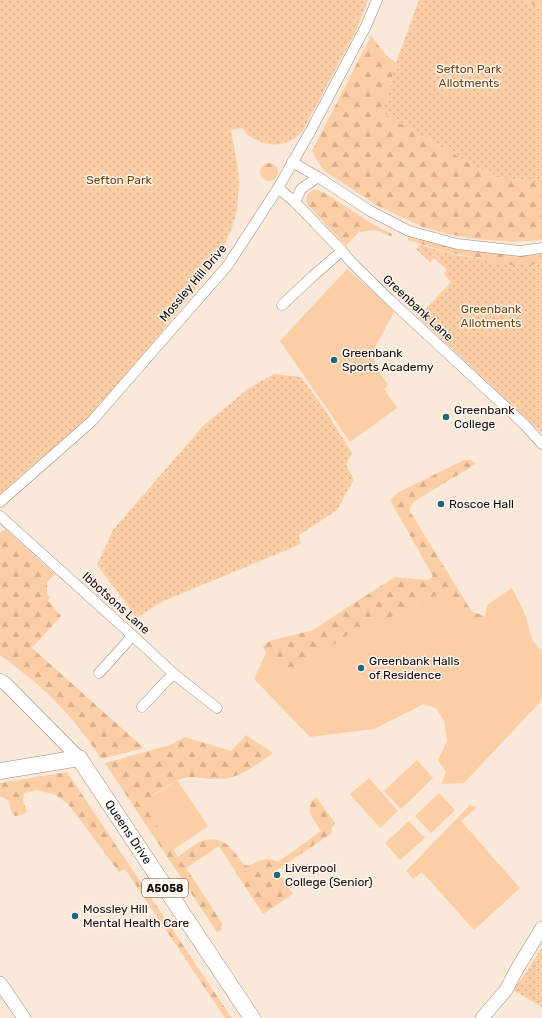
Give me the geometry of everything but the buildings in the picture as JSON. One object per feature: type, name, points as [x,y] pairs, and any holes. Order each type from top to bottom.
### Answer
[{"type":"main road","points":[[0,771],[79,758]]},
{"type":"main road","name":"Queens Drive","points":[[79,758],[252,1018]]},
{"type":"street","name":"Mossley Hill Drive","points":[[0,502],[92,420],[228,265],[278,188],[311,130],[366,26],[377,0]]},
{"type":"street","points":[[292,162],[370,211],[409,231],[458,244],[520,251],[542,248]]},
{"type":"street","points":[[295,202],[301,189],[318,178]]},
{"type":"street","name":"Greenbank Lane","points":[[278,188],[295,202],[377,288],[525,425],[542,444]]},
{"type":"street","points":[[282,306],[312,276],[336,256]]},
{"type":"street","name":"Ibbotsons Lane","points":[[0,516],[174,674],[217,708]]},
{"type":"street","points":[[99,673],[132,635]]},
{"type":"street","points":[[142,707],[174,674]]},
{"type":"street","name":"Queens Drive","points":[[0,680],[6,684],[79,758]]},
{"type":"street","points":[[482,1018],[506,990],[542,928]]},
{"type":"street","points":[[0,983],[24,1018]]},
{"type":"green space","name":"Sefton Park","points":[[0,0],[368,0],[356,31],[302,132],[292,140],[280,144],[268,144],[256,140],[247,134],[242,128],[231,130],[239,182],[237,211],[231,230],[217,262],[98,411],[0,498]]},
{"type":"green space","name":"Sefton Park Allotments","points":[[419,0],[519,0],[542,8],[542,183],[532,183],[501,177],[480,169],[383,113],[396,63]]},
{"type":"green space","points":[[519,0],[542,0],[542,8]]},
{"type":"green space","points":[[371,36],[386,55],[396,63],[383,113],[480,169],[501,177],[532,183],[542,183],[542,240],[512,242],[476,239],[448,234],[423,227],[378,206],[326,172],[312,151]]},
{"type":"green space","points":[[265,163],[273,163],[278,168],[276,179],[273,181],[265,181],[260,176],[260,168]]},
{"type":"green space","points":[[318,190],[326,194],[374,225],[392,234],[391,236],[375,230],[359,232],[346,246],[307,204],[307,196],[309,192]]},
{"type":"green space","points":[[409,231],[458,244],[542,248],[542,264],[492,265],[492,260],[450,253],[408,240]]},
{"type":"green space","name":"Greenbank Allotments","points":[[420,245],[456,255],[492,260],[492,265],[542,264],[542,433],[418,317],[451,282],[444,274],[447,270],[434,258],[430,262],[416,249]]},
{"type":"green space","name":"Greenbank Sports Academy","points":[[347,269],[394,312],[372,353],[377,368],[388,385],[384,389],[397,408],[350,442],[280,341]]},
{"type":"green space","points":[[274,374],[301,377],[324,408],[352,453],[346,465],[354,479],[337,510],[299,535],[301,544],[161,602],[137,618],[97,565],[113,530],[203,426],[249,388]]},
{"type":"green space","points":[[464,460],[471,460],[476,464],[413,502],[409,510],[472,612],[485,616],[483,623],[474,621],[446,594],[432,597],[411,609],[386,619],[378,617],[372,620],[361,628],[357,628],[304,666],[285,670],[266,653],[263,646],[269,641],[310,631],[316,628],[395,577],[427,580],[433,576],[390,500],[399,492]]},
{"type":"green space","points":[[5,529],[55,574],[47,582],[47,594],[50,597],[48,601],[61,616],[32,648],[144,748],[101,759],[83,733],[54,700],[35,682],[0,655],[0,533]]},
{"type":"green space","points":[[512,588],[526,617],[533,639],[542,651],[542,700],[464,783],[441,784],[446,772],[438,760],[447,741],[444,721],[436,708],[424,704],[374,729],[310,737],[254,679],[266,653],[285,670],[357,628],[361,628],[371,620],[411,609],[432,597],[446,594],[474,621],[483,623],[487,605]]},
{"type":"green space","points":[[246,735],[273,753],[239,775],[224,779],[187,777],[168,785],[142,803],[178,857],[199,842],[210,839],[227,845],[232,849],[244,865],[249,866],[266,859],[278,862],[321,831],[310,814],[310,803],[316,797],[335,823],[332,828],[332,833],[277,870],[293,894],[263,914],[219,846],[186,868],[222,923],[221,930],[217,932],[105,763],[170,745],[185,737],[231,751]]},
{"type":"green space","points":[[417,760],[433,778],[401,809],[384,791]]},
{"type":"green space","points":[[67,772],[232,1018],[225,1018],[125,869],[119,872],[69,805],[56,795],[37,790],[24,793],[23,801],[27,811],[24,814],[15,816],[12,813],[8,800],[0,797],[0,783]]},
{"type":"green space","points":[[369,778],[398,811],[380,828],[350,794]]},
{"type":"green space","points":[[177,780],[208,826],[173,850],[142,803]]},
{"type":"green space","points":[[439,793],[455,810],[431,833],[415,816]]},
{"type":"green space","points":[[470,805],[477,807],[461,821],[520,888],[474,930],[422,872],[413,879],[406,871]]},
{"type":"green space","points":[[409,821],[425,838],[400,860],[385,843]]},
{"type":"green space","points":[[542,947],[542,1007],[513,990],[526,973]]},
{"type":"place","name":"Greenbank Sports Academy","points":[[334,360]]},
{"type":"place","name":"Greenbank College","points":[[446,417]]},
{"type":"place","name":"Roscoe Hall","points":[[441,504]]},
{"type":"place","name":"Greenbank Halls of Residence","points":[[361,668]]},
{"type":"place","name":"Liverpool College (Senior)","points":[[277,875]]},
{"type":"place","name":"Mossley Hill Mental Health Care","points":[[75,916]]}]
